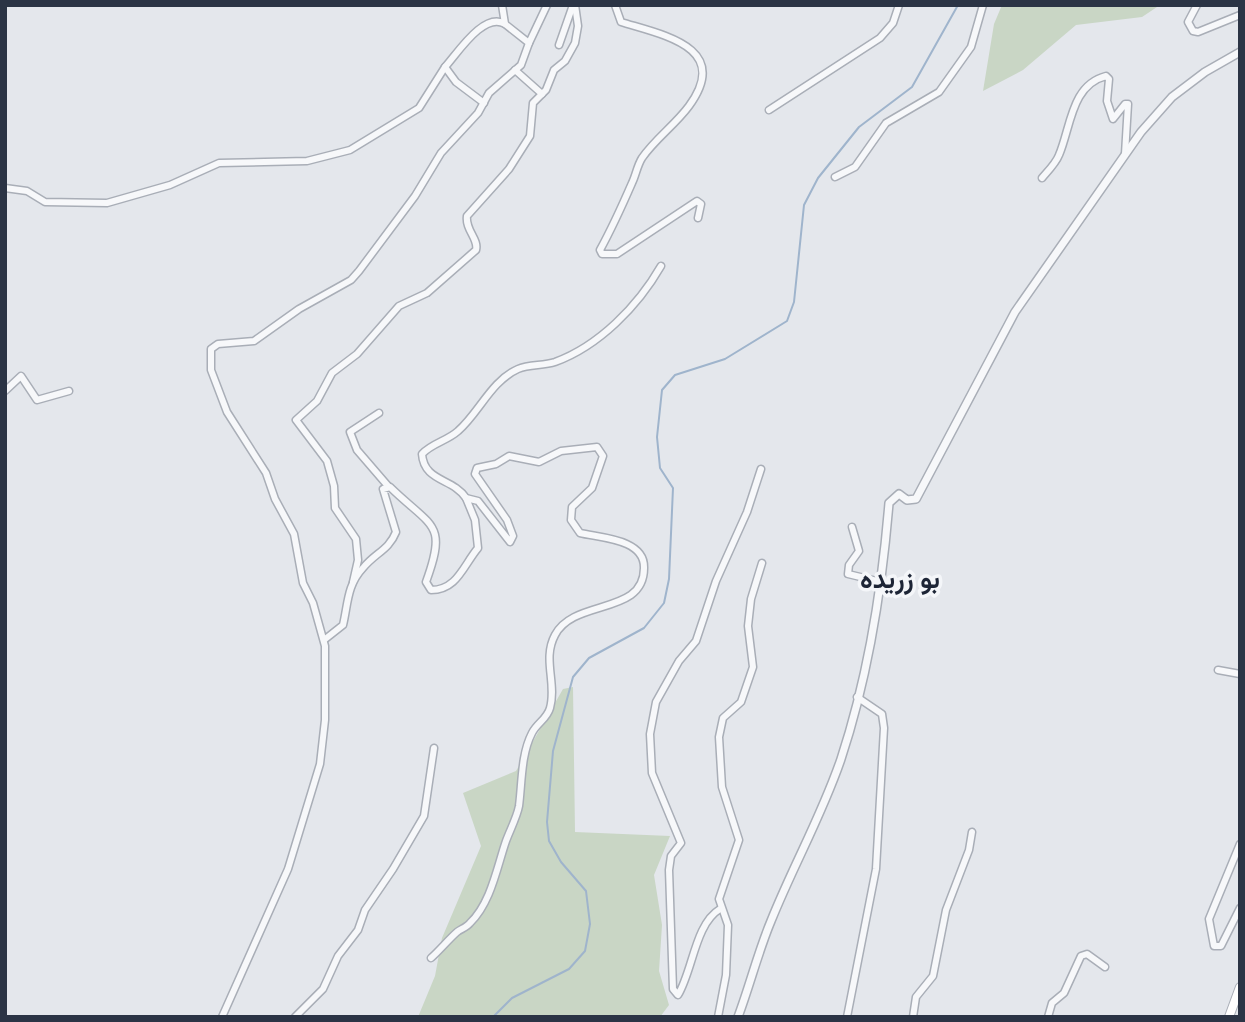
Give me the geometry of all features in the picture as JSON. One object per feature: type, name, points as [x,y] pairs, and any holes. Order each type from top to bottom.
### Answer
[{"type":"main road","points":[[1228,1017],[1240,987]]},
{"type":"street","points":[[502,5],[505,24]]},
{"type":"street","points":[[222,1017],[288,869],[320,764],[325,720],[324,640],[303,583],[294,534],[275,499],[266,473],[227,412],[211,370],[211,349],[218,344],[254,341],[299,309],[351,280],[401,215],[440,153],[469,124],[489,93],[524,60],[547,5]]},
{"type":"street","points":[[559,45],[574,5]]},
{"type":"street","points":[[324,640],[343,625],[358,560],[356,539],[335,508],[327,461],[296,420],[317,401],[332,373],[361,350],[399,306],[427,293],[476,250],[477,244],[467,229],[467,216],[519,153],[531,131],[530,111],[575,43],[579,26],[574,5]]},
{"type":"street","points":[[615,5],[621,22],[678,39],[700,59],[703,70],[689,107],[640,160],[613,222],[611,235],[600,250],[604,255],[617,254],[697,201],[701,204],[698,218]]},
{"type":"street","points":[[769,110],[880,38],[893,23],[899,5]]},
{"type":"street","points":[[835,177],[855,167],[886,123],[939,92],[971,47],[983,5]]},
{"type":"street","points":[[1197,5],[1188,22],[1193,31],[1198,32],[1240,15]]},
{"type":"street","points":[[5,188],[27,191],[45,202],[107,203],[170,185],[219,163],[307,161],[349,150],[419,108],[445,67],[480,28],[493,22],[505,24],[529,43]]},
{"type":"street","points":[[738,1017],[768,929],[810,840],[837,770],[857,697],[881,582],[889,503],[899,495],[907,500],[916,499],[933,462],[1015,312],[1125,156],[1172,97],[1205,72],[1240,52]]},
{"type":"street","points":[[445,67],[456,82],[484,103]]},
{"type":"street","points":[[515,70],[542,94]]},
{"type":"street","points":[[1042,178],[1059,157],[1075,104],[1093,80],[1106,76],[1109,79],[1107,101],[1112,119],[1128,104],[1125,156]]},
{"type":"street","points":[[379,413],[349,432],[357,450],[388,486],[432,525],[437,535],[438,548],[426,582],[431,590],[447,588],[478,548],[475,520],[461,491],[433,477],[423,463],[422,454],[461,429],[482,401],[516,369],[553,362],[578,352],[596,339],[632,308],[661,266]]},
{"type":"street","points":[[5,391],[15,378],[21,376],[37,400],[69,391]]},
{"type":"street","points":[[430,958],[456,932],[470,924],[491,887],[519,807],[518,787],[532,733],[544,721],[550,709],[553,686],[548,661],[554,636],[574,616],[625,599],[644,582],[645,565],[640,554],[623,542],[580,533],[571,520],[572,507],[592,488],[603,456],[597,447],[561,451],[539,462],[509,456],[496,464],[477,468],[475,474],[507,520],[513,536],[510,542],[478,501],[466,498]]},
{"type":"street","points":[[720,908],[705,925],[687,979],[678,995],[673,989],[669,883],[671,856],[681,843],[652,773],[650,734],[656,702],[679,661],[696,640],[716,581],[747,512],[761,469]]},
{"type":"street","points":[[353,582],[367,563],[389,546],[396,532],[395,520],[383,492],[388,486]]},
{"type":"street","points":[[852,527],[859,551],[849,565],[848,574],[881,582]]},
{"type":"street","points":[[718,1017],[726,975],[728,925],[719,899],[739,840],[722,787],[719,737],[723,718],[741,702],[753,667],[748,626],[751,598],[762,563]]},
{"type":"street","points":[[1218,670],[1240,674]]},
{"type":"street","points":[[847,1017],[876,869],[884,728],[882,714],[857,697]]},
{"type":"street","points":[[295,1017],[323,989],[338,956],[363,922],[365,910],[424,816],[434,748]]},
{"type":"street","points":[[913,1017],[916,998],[933,975],[946,910],[969,850],[972,832]]},
{"type":"street","points":[[1239,846],[1209,919],[1214,946],[1221,946],[1240,908]]},
{"type":"street","points":[[1048,1017],[1052,1003],[1063,993],[1081,956],[1087,954],[1105,967]]},
{"type":"green space","points":[[1002,5],[1160,5],[1142,17],[1076,25],[1023,70],[983,91],[994,24]]},
{"type":"green space","points":[[573,687],[575,832],[670,836],[654,875],[662,925],[659,971],[669,1005],[660,1017],[418,1017],[435,976],[442,938],[481,846],[463,793],[516,771],[563,689]]},
{"type":"waterway","points":[[493,1017],[512,998],[569,969],[585,951],[590,924],[586,891],[561,862],[549,841],[547,822],[553,751],[573,677],[589,658],[644,628],[664,603],[669,579],[673,488],[660,468],[657,437],[662,390],[675,375],[725,359],[787,321],[794,302],[804,205],[818,178],[859,127],[912,87],[958,5]]},
{"type":"district","name":"بو زريده","points":[[900,579]]}]
